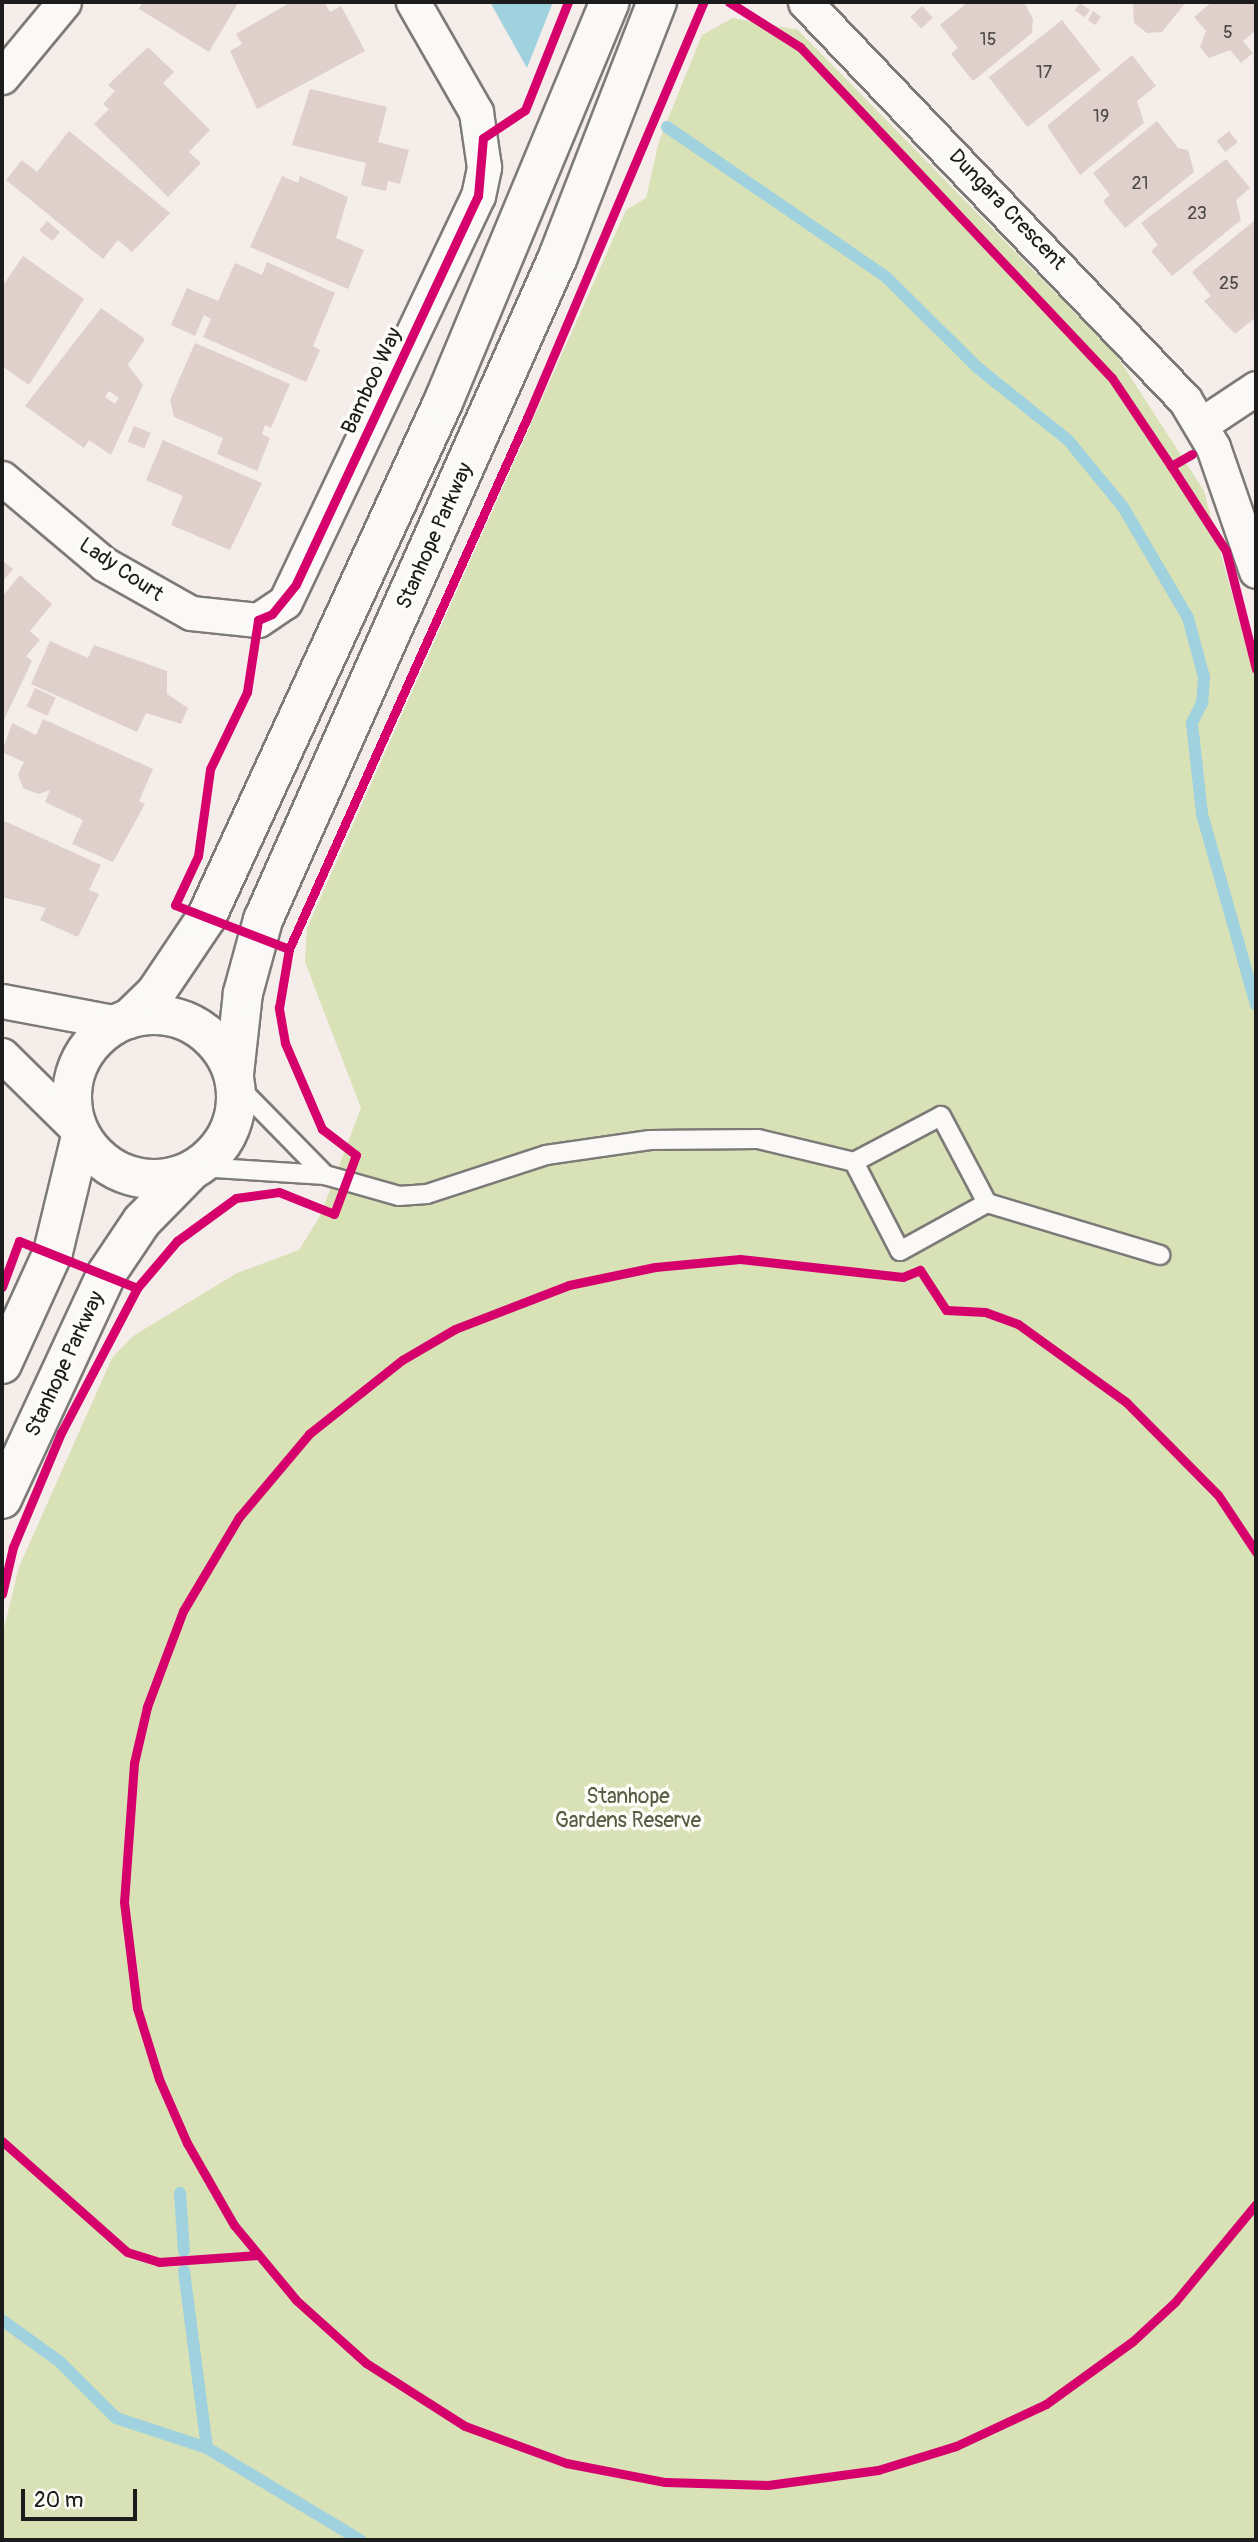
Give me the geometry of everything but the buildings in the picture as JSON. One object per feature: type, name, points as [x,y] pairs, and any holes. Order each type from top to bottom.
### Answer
[{"type":"main road","points":[[123,1021],[150,1015],[193,1024],[225,1054],[234,1079],[230,1131],[195,1169],[138,1179],[105,1164],[80,1134],[73,1111],[76,1069],[86,1050],[155,994],[206,918],[444,400],[610,2]]},
{"type":"main road","name":"Stanhope Parkway","points":[[234,1079],[243,993],[263,920],[558,257],[657,2]]},
{"type":"main road","points":[[2,1364],[52,1252],[80,1134]]},
{"type":"main road","name":"Stanhope Parkway","points":[[2,1499],[107,1273],[142,1221],[195,1169]]},
{"type":"street","points":[[2,77],[64,2]]},
{"type":"street","name":"Bamboo Way","points":[[258,620],[272,614],[296,584],[478,196],[484,167],[476,112],[413,2]]},
{"type":"street","name":"Dungara Crescent","points":[[805,2],[1146,353],[1202,424],[1256,571]]},
{"type":"street","points":[[1202,424],[1256,388]]},
{"type":"street","name":"Lady Court","points":[[2,478],[148,592],[191,613],[258,620]]},
{"type":"street","points":[[2,1001],[123,1021]]},
{"type":"street","points":[[2,1055],[80,1134]]},
{"type":"lane","points":[[234,1079],[325,1175]]},
{"type":"lane","points":[[195,1169],[325,1175],[386,1193],[427,1194],[546,1155],[688,1137],[789,1143],[855,1162],[940,1116],[987,1203],[1160,1255]]},
{"type":"lane","points":[[855,1162],[900,1251],[987,1203]]},
{"type":"green space","name":"Stanhope Gardens Reserve","points":[[733,18],[798,30],[1117,356],[1204,491],[1256,683],[1256,2540],[2,2540],[2,1636],[19,1567],[112,1358],[133,1336],[237,1273],[299,1250],[320,1216],[361,1108],[305,962],[307,928],[626,210],[646,198],[659,141],[702,35]]},
{"type":"water","points":[[490,2],[553,2],[527,68]]},
{"type":"waterway","points":[[667,127],[885,276],[978,368],[1068,440],[1123,507],[1188,618],[1204,677],[1202,703],[1192,723],[1202,814],[1256,1005]]},
{"type":"waterway","points":[[180,2193],[184,2251]]},
{"type":"waterway","points":[[184,2271],[207,2448]]},
{"type":"waterway","points":[[2,2320],[60,2362],[116,2418],[207,2448],[360,2540]]},
{"type":"cycle path","points":[[2,1287],[19,1241],[137,1288],[177,1241],[236,1198],[279,1192],[334,1214],[356,1155],[322,1129],[285,1043],[279,1008],[289,949],[175,905],[198,856],[210,769],[247,692],[258,620],[272,614],[296,584],[478,196],[483,138],[525,110],[568,2]]},
{"type":"cycle path","points":[[289,949],[527,418],[704,2]]},
{"type":"cycle path","points":[[729,2],[800,47],[1112,378],[1171,466]]},
{"type":"cycle path","points":[[1192,454],[1171,466],[1226,551],[1256,669]]},
{"type":"cycle path","points":[[1256,1552],[1218,1495],[1126,1402],[1018,1324],[985,1312],[946,1310],[920,1270],[903,1277],[740,1259],[655,1267],[569,1285],[455,1329],[402,1360],[309,1434],[239,1517],[183,1611],[147,1707],[134,1763],[124,1902],[137,2008],[159,2079],[187,2143],[234,2225],[296,2300],[366,2363],[465,2426],[566,2463],[665,2482],[768,2485],[878,2470],[956,2446],[1046,2404],[1133,2341],[1175,2302],[1256,2204]]},
{"type":"cycle path","points":[[2,1594],[13,1547],[61,1433],[137,1288]]},
{"type":"cycle path","points":[[2,2141],[127,2252],[159,2262],[258,2255]]}]
